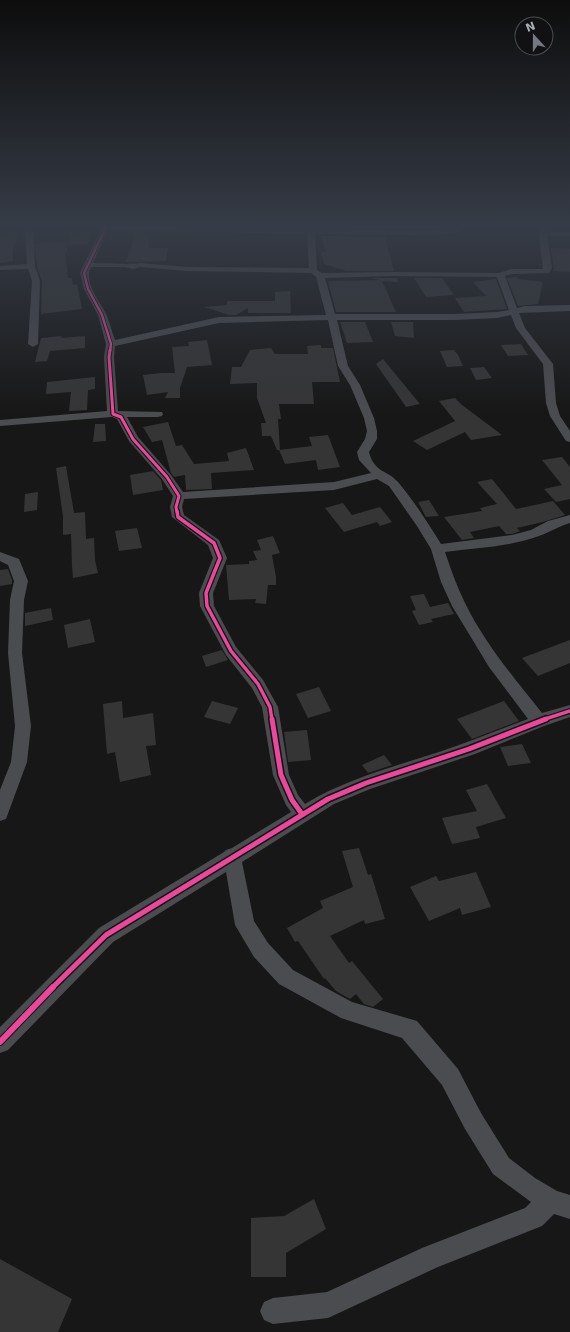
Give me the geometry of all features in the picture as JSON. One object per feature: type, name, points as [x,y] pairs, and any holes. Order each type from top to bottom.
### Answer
[{"type":"street","points":[[33,344],[36,287]]},
{"type":"street","points":[[88,287],[102,315],[111,344],[109,357],[113,414]]},
{"type":"street","points":[[322,287],[332,317],[343,366],[355,385],[369,418],[372,431],[371,439],[363,452],[364,460],[379,475],[393,483],[424,525],[437,549],[448,582],[459,606],[494,663],[539,721]]},
{"type":"street","points":[[505,287],[521,328],[548,364],[552,403],[555,416],[570,439]]},
{"type":"street","points":[[111,344],[219,320],[305,319],[332,317],[454,317],[514,312],[525,309],[570,308]]},
{"type":"street","points":[[113,414],[121,417],[134,440],[167,477],[179,496],[176,507],[178,517],[214,543],[220,558],[206,593],[207,606],[231,651],[258,684],[270,707],[281,775],[292,800],[302,814]]},
{"type":"street","points":[[0,423],[48,417],[113,414],[140,416],[158,414]]},
{"type":"street","points":[[179,496],[334,486],[379,475]]},
{"type":"street","points":[[437,549],[512,538],[535,533],[552,524],[570,519]]},
{"type":"street","points":[[0,556],[14,562],[21,581],[17,600],[15,653],[23,726],[19,762],[0,813]]},
{"type":"street","points":[[0,1042],[106,935],[302,814],[328,799],[366,783],[469,749],[539,721],[570,711]]},
{"type":"street","points":[[232,856],[245,925],[261,950],[286,977],[348,1012],[409,1029],[450,1077],[473,1121],[502,1166],[527,1186],[560,1204]]},
{"type":"street","points":[[273,1311],[328,1305],[431,1257],[533,1217],[560,1204]]},
{"type":"building","points":[[42,287],[78,287],[82,309],[41,314]]},
{"type":"building","points":[[330,287],[385,287],[396,312],[336,312]]},
{"type":"building","points":[[420,287],[448,287],[454,295],[426,297]]},
{"type":"building","points":[[478,287],[499,287],[507,309],[464,312],[455,298],[486,296]]},
{"type":"building","points":[[511,287],[542,287],[538,304],[518,306]]},
{"type":"building","points":[[290,291],[291,313],[248,313],[248,308],[236,315],[229,315],[204,307],[227,305],[227,301],[275,301],[275,292]]},
{"type":"building","points":[[340,322],[365,322],[373,342],[347,343]]},
{"type":"building","points":[[391,322],[413,322],[414,338],[395,336]]},
{"type":"building","points":[[62,336],[61,338],[85,336],[85,348],[50,351],[47,361],[35,362],[41,338]]},
{"type":"building","points":[[207,340],[212,365],[187,367],[180,388],[180,398],[165,398],[168,392],[147,395],[143,375],[175,373],[172,347],[189,346],[188,342]]},
{"type":"building","points":[[521,344],[528,355],[508,356],[501,345]]},
{"type":"building","points":[[321,345],[321,348],[333,348],[340,382],[312,382],[314,404],[279,404],[281,419],[278,419],[280,450],[277,450],[271,436],[262,436],[261,423],[266,423],[257,398],[257,383],[230,384],[232,367],[241,367],[250,350],[271,348],[275,354],[308,354],[307,346]]},
{"type":"building","points":[[454,350],[463,366],[447,367],[440,351]]},
{"type":"building","points":[[383,359],[420,404],[406,407],[376,364]]},
{"type":"building","points":[[484,367],[492,378],[476,380],[470,368]]},
{"type":"building","points":[[95,377],[95,389],[88,390],[87,410],[69,411],[71,392],[46,394],[47,382]]},
{"type":"building","points":[[455,398],[502,435],[471,440],[465,432],[427,450],[413,441],[455,421],[439,401]]},
{"type":"building","points":[[168,422],[176,446],[182,445],[194,464],[229,461],[227,453],[246,448],[254,470],[211,473],[212,489],[186,490],[185,475],[174,477],[171,473],[162,440],[152,442],[143,427]]},
{"type":"building","points":[[95,424],[105,424],[106,441],[93,442]]},
{"type":"building","points":[[328,435],[340,467],[318,470],[316,460],[285,464],[279,450],[312,446],[309,437]]},
{"type":"building","points":[[562,457],[570,467],[570,499],[556,502],[544,489],[562,485],[542,460]]},
{"type":"building","points":[[66,466],[74,513],[85,512],[86,539],[94,538],[95,560],[98,573],[73,578],[71,534],[63,535],[63,516],[56,468]]},
{"type":"building","points":[[153,471],[161,480],[163,490],[133,495],[130,475]]},
{"type":"building","points":[[492,479],[516,509],[553,501],[565,515],[517,528],[520,531],[512,534],[506,534],[499,526],[470,532],[474,538],[462,540],[444,517],[482,511],[480,508],[497,504],[477,482]]},
{"type":"building","points":[[38,492],[37,510],[24,512],[25,494]]},
{"type":"building","points":[[429,500],[439,516],[426,517],[418,502]]},
{"type":"building","points":[[343,503],[352,515],[380,507],[392,522],[380,526],[377,522],[344,532],[325,508]]},
{"type":"building","points":[[137,528],[142,548],[119,551],[115,531]]},
{"type":"building","points":[[273,536],[280,553],[272,555],[276,585],[268,585],[266,604],[255,603],[256,599],[229,600],[226,565],[249,564],[249,561],[257,560],[253,551],[261,550],[257,540]]},
{"type":"building","points":[[8,569],[12,584],[0,586],[0,570]]},
{"type":"building","points":[[424,594],[430,607],[448,603],[454,614],[431,619],[433,622],[419,625],[412,611],[416,610],[410,596]]},
{"type":"building","points":[[51,608],[53,620],[25,626],[25,613]]},
{"type":"building","points":[[90,619],[95,642],[68,648],[64,625]]},
{"type":"building","points":[[570,640],[570,663],[538,676],[522,658]]},
{"type":"building","points":[[222,650],[228,660],[206,667],[202,656]]},
{"type":"building","points":[[319,687],[331,711],[308,718],[296,694]]},
{"type":"building","points":[[122,701],[123,718],[153,713],[156,745],[146,746],[151,775],[120,782],[115,752],[107,754],[103,704]]},
{"type":"building","points":[[212,701],[238,708],[230,724],[204,717]]},
{"type":"building","points":[[504,701],[519,721],[472,739],[457,719]]},
{"type":"building","points":[[307,730],[311,760],[288,762],[284,732]]},
{"type":"building","points":[[522,744],[531,763],[508,766],[500,747]]},
{"type":"building","points":[[384,755],[392,765],[368,773],[362,765]]},
{"type":"building","points":[[487,784],[506,818],[476,827],[480,838],[452,844],[442,818],[477,811],[466,790]]},
{"type":"building","points":[[359,848],[368,875],[371,874],[385,919],[365,924],[364,920],[330,936],[349,963],[352,961],[383,999],[373,1007],[364,1004],[356,994],[350,999],[336,991],[325,978],[324,979],[298,941],[295,942],[287,928],[323,908],[320,901],[353,887],[342,851]]},
{"type":"building","points":[[476,872],[491,907],[462,915],[460,908],[429,921],[410,887],[436,876],[439,881]]},
{"type":"building","points":[[314,1199],[326,1229],[286,1253],[286,1277],[251,1277],[251,1218],[284,1216]]},
{"type":"building","points":[[0,1259],[72,1299],[58,1332],[0,1332]]},
{"type":"cycle path","points":[[88,287],[102,315],[111,344],[109,357],[113,414],[121,417],[133,439],[167,477],[179,496],[176,507],[178,517],[214,543],[220,558],[206,593],[207,606],[231,651],[258,684],[270,707],[281,775],[292,800],[302,814]]},
{"type":"cycle path","points":[[0,1042],[106,935],[328,799],[366,783],[469,749],[539,721],[570,711]]}]
